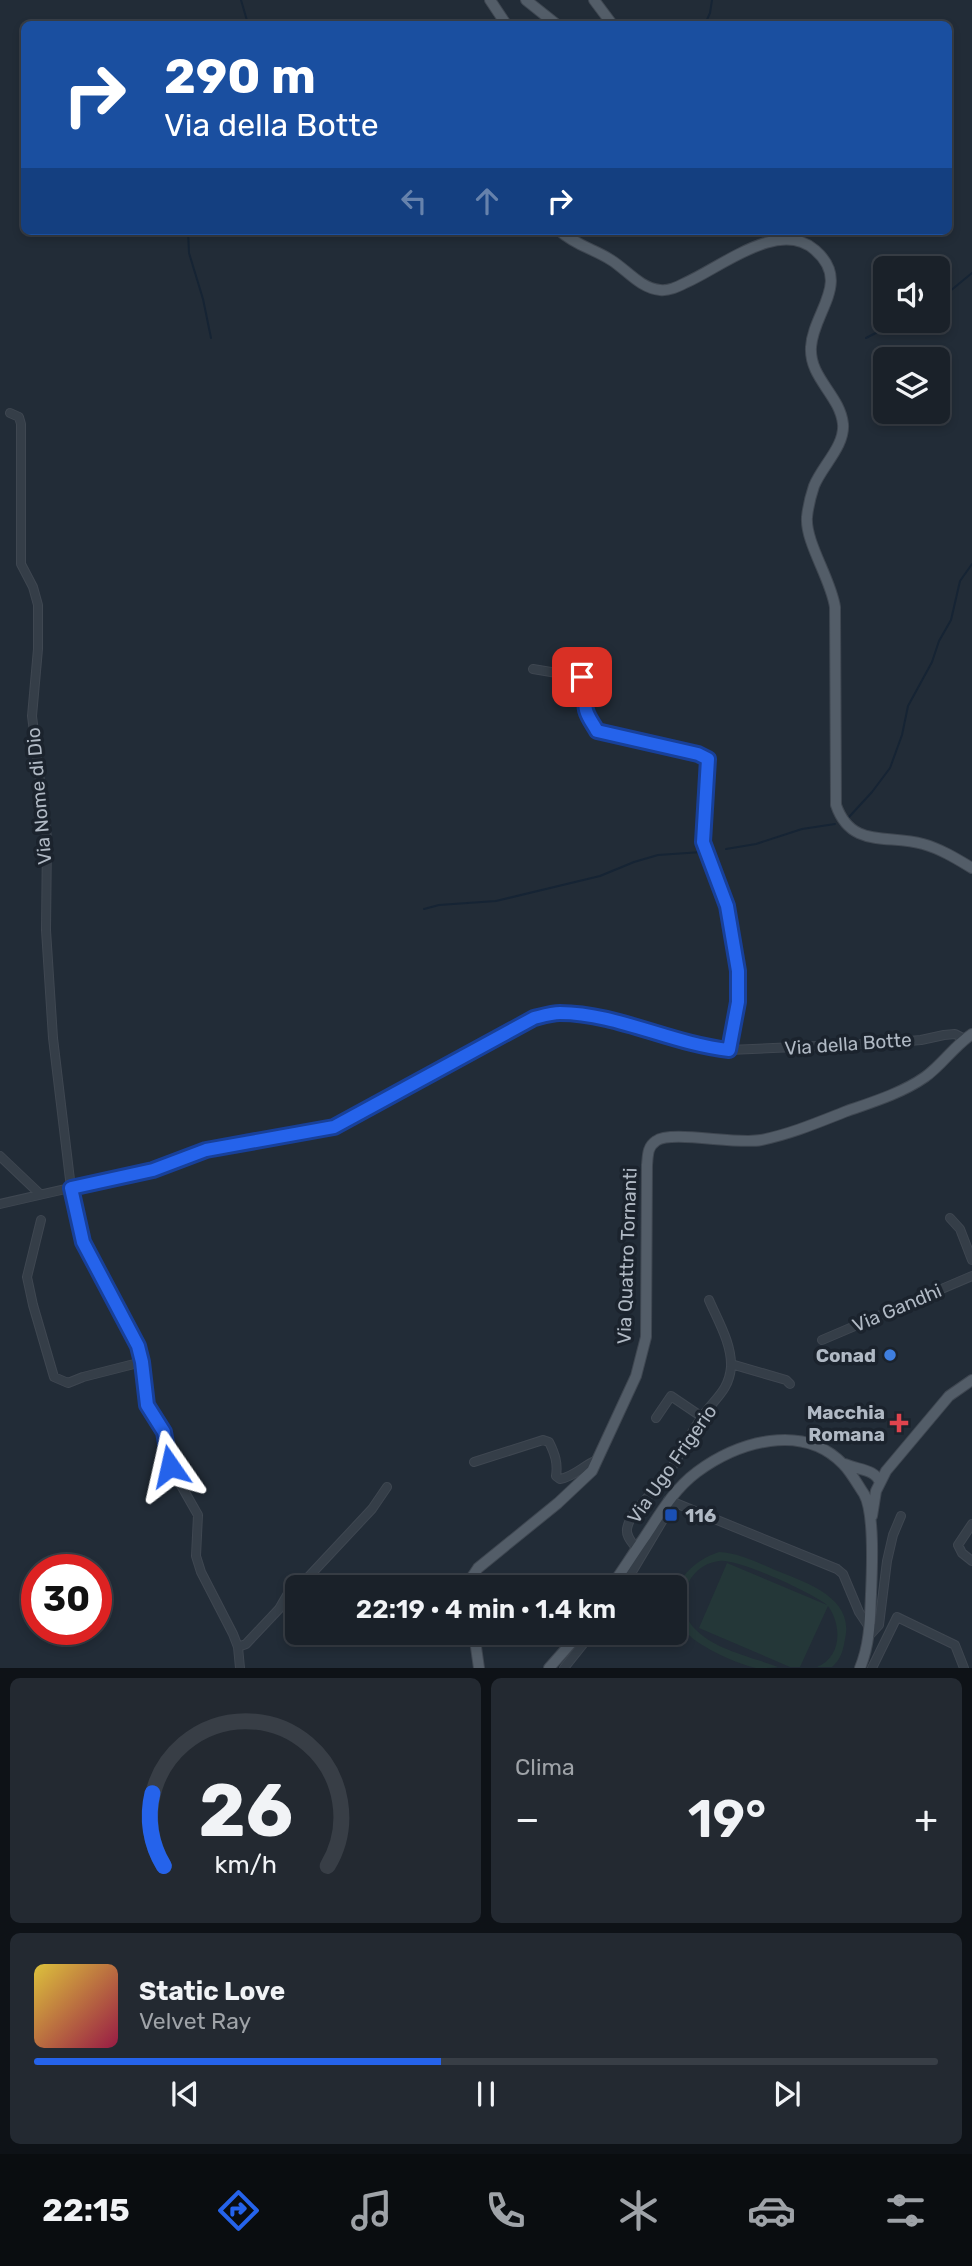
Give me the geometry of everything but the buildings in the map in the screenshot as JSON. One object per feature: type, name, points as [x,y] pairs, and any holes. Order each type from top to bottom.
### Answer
[{"type":"main road","points":[[490,0],[504,21]]},
{"type":"main road","points":[[526,0],[552,21]]},
{"type":"main road","points":[[594,0],[610,21]]},
{"type":"main road","points":[[564,235],[610,260],[645,286],[660,290],[671,289],[695,279],[769,241],[797,240],[812,247],[823,257],[830,273],[830,292],[813,333],[810,346],[811,363],[838,409],[843,424],[842,437],[814,486],[807,518],[811,540],[833,593],[835,607],[835,805],[845,824],[855,832],[873,838],[922,844],[946,853],[972,868]]},
{"type":"main road","name":"Via Quattro Tornanti","points":[[473,1575],[478,1568],[558,1503],[592,1471],[636,1376],[646,1337],[647,1165],[652,1144],[657,1140],[673,1137],[758,1141],[788,1133],[911,1085],[931,1072],[968,1037]]},
{"type":"main road","points":[[863,1493],[870,1494],[878,1487],[894,1461],[948,1396],[972,1380]]},
{"type":"main road","points":[[619,1575],[688,1479],[712,1462],[748,1445],[771,1440],[811,1444],[843,1463],[878,1477],[871,1522],[869,1632],[860,1668]]},
{"type":"main road","points":[[857,1483],[859,1476],[894,1461]]},
{"type":"main road","points":[[843,1463],[863,1493],[871,1522]]},
{"type":"main road","points":[[549,1668],[569,1645]]},
{"type":"main road","points":[[475,1647],[479,1668]]},
{"type":"main road","points":[[475,1647],[484,1668]]},
{"type":"street","name":"Via Nome di Dio","points":[[10,413],[19,417],[21,424],[21,564],[33,587],[38,605],[38,649],[32,716],[47,838],[46,930],[53,1038],[71,1188],[83,1242],[138,1346],[147,1405],[164,1432],[170,1466],[198,1515],[196,1556],[201,1572],[238,1647]]},
{"type":"street","points":[[533,669],[582,677],[588,688],[585,706],[597,731],[698,754],[708,759],[703,842],[727,906],[738,971],[738,1002],[729,1050]]},
{"type":"street","name":"Via della Botte","points":[[0,1204],[153,1170],[206,1150],[334,1127],[534,1018],[559,1012],[611,1020],[700,1046],[729,1050],[885,1043],[955,1034],[968,1037]]},
{"type":"street","points":[[0,1156],[40,1195]]},
{"type":"street","points":[[950,1218],[960,1228],[972,1260]]},
{"type":"street","points":[[41,1220],[27,1277],[54,1377],[68,1383],[142,1362]]},
{"type":"street","name":"Via Gandhi","points":[[822,1340],[972,1276]]},
{"type":"street","points":[[709,1300],[728,1345],[731,1364],[786,1380],[790,1384]]},
{"type":"street","name":"Via Ugo Frigerio","points":[[636,1548],[627,1536],[627,1528],[633,1515],[665,1479],[702,1417],[719,1398],[729,1378],[731,1364]]},
{"type":"street","points":[[656,1418],[671,1396],[702,1417]]},
{"type":"street","points":[[474,1462],[543,1440],[549,1442],[554,1451],[558,1465],[556,1476],[561,1479],[569,1478],[584,1465],[597,1460]]},
{"type":"street","points":[[310,1575],[372,1509],[387,1487]]},
{"type":"street","points":[[630,1575],[671,1502],[837,1569],[843,1574],[869,1632],[879,1625],[887,1561],[901,1516]]},
{"type":"street","points":[[972,1524],[958,1545],[962,1553],[972,1561]]},
{"type":"street","points":[[240,1668],[238,1647],[246,1644],[279,1609],[285,1599]]},
{"type":"street","points":[[872,1668],[897,1617],[955,1645],[964,1668]]},
{"type":"street","points":[[564,1668],[582,1645]]},
{"type":"shaded area","points":[[719,1552],[734,1554],[800,1580],[825,1593],[842,1612],[846,1624],[840,1658],[832,1667],[817,1667],[831,1656],[837,1640],[836,1622],[828,1606],[800,1667],[790,1667],[699,1628],[727,1563],[827,1605],[774,1577],[728,1562],[708,1564],[698,1570],[687,1586],[685,1575],[694,1565]]},
{"type":"shaded area","points":[[687,1616],[696,1630],[714,1643],[778,1667],[756,1668],[740,1663],[711,1650],[689,1635]]},
{"type":"waterway","points":[[241,0],[247,21]]},
{"type":"waterway","points":[[706,21],[712,0]]},
{"type":"waterway","points":[[188,235],[189,253],[211,338]]},
{"type":"waterway","points":[[950,291],[972,273]]},
{"type":"waterway","points":[[866,338],[876,333]]},
{"type":"waterway","points":[[849,817],[890,768],[902,735],[908,706],[951,620],[960,581],[972,564]]},
{"type":"waterway","points":[[726,849],[756,844],[802,829],[835,824]]},
{"type":"waterway","points":[[424,909],[439,905],[496,901],[600,876],[658,855],[702,852]]},
{"type":"place","name":"Conad","points":[[890,1355]]},
{"type":"place","name":"Macchia Romana","points":[[899,1423]]},
{"type":"place","name":"116","points":[[671,1515]]},
{"type":"route","points":[[170,1466],[164,1432],[147,1405],[138,1346],[83,1242],[71,1188],[153,1170],[206,1150],[334,1127],[534,1018],[559,1012],[611,1020],[700,1046],[729,1050],[738,1002],[738,971],[727,906],[703,842],[708,759],[698,754],[597,731],[585,706],[588,688],[582,677]]}]
